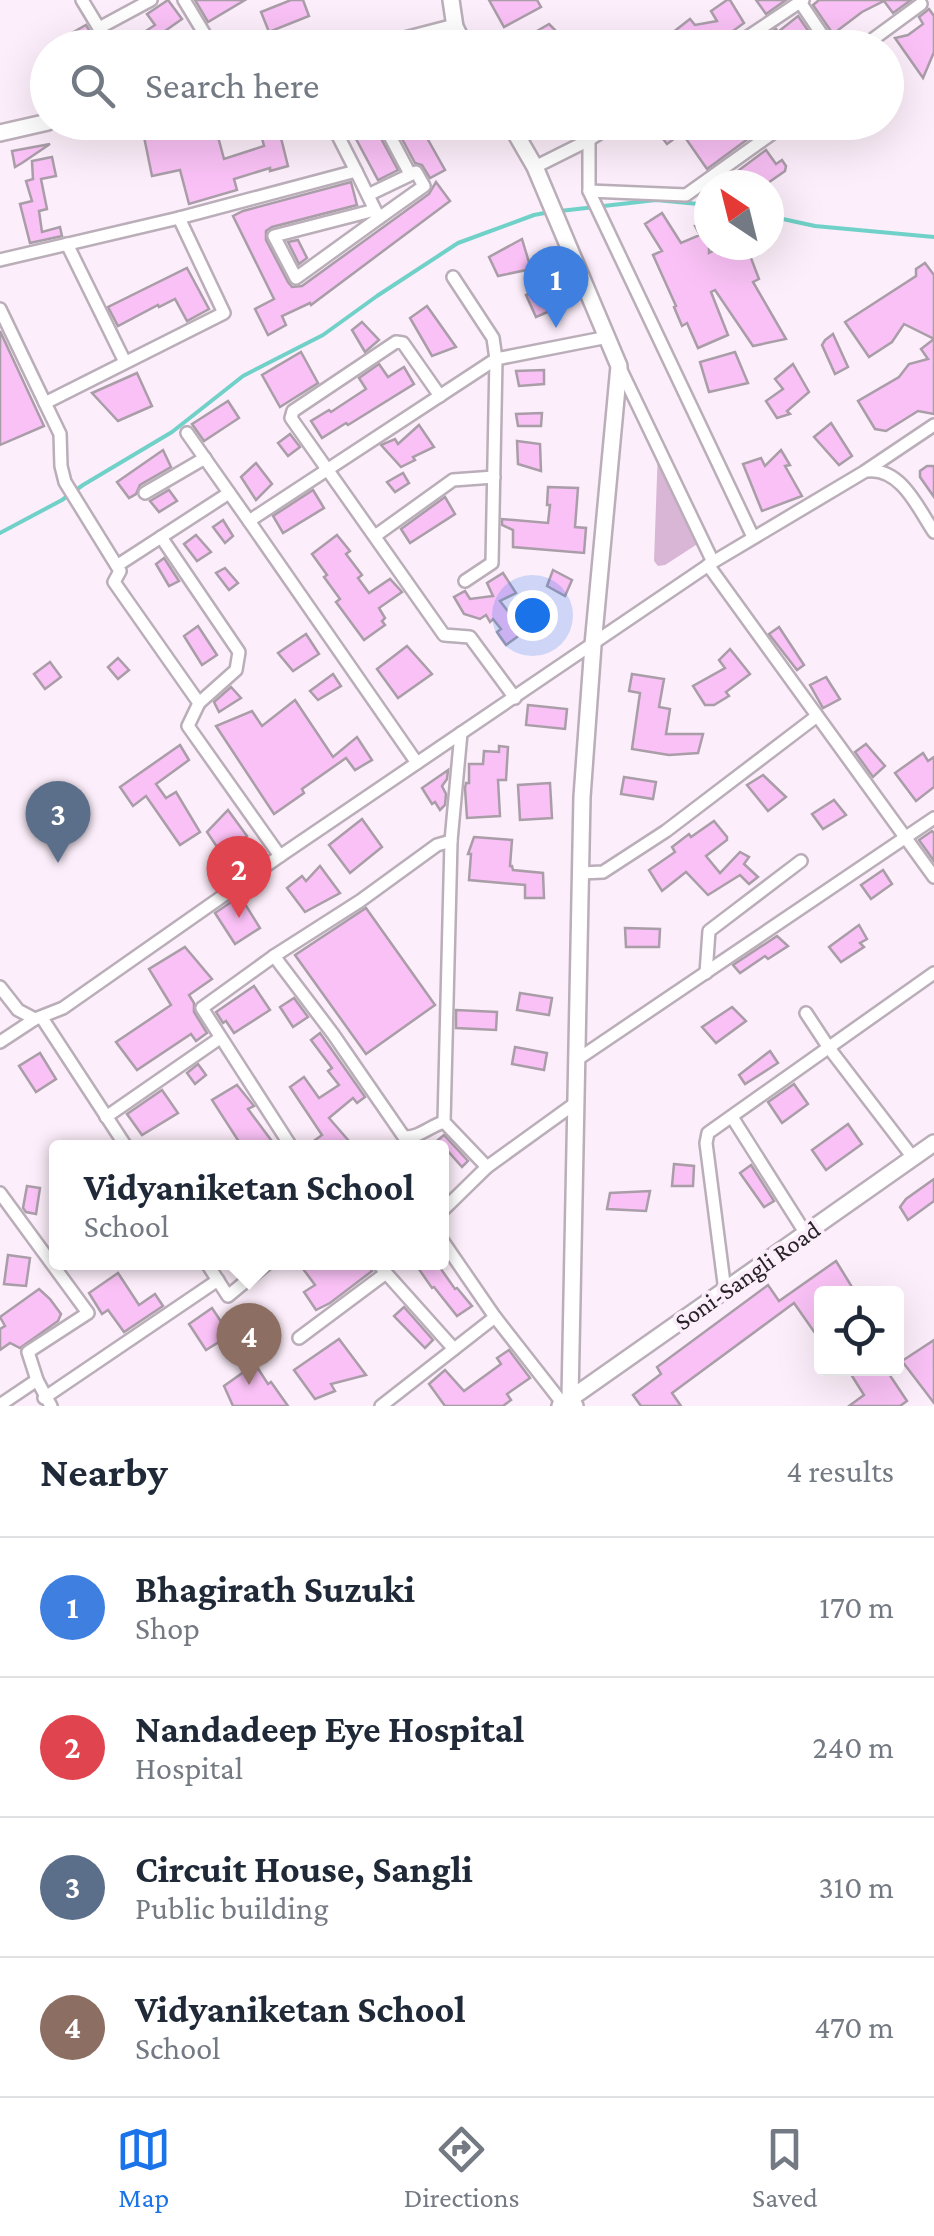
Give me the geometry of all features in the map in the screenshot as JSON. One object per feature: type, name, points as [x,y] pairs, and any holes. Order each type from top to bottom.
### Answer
[{"type":"main road","points":[[450,0],[456,30]]},
{"type":"main road","points":[[443,30],[454,27]]},
{"type":"main road","points":[[0,133],[30,126]]},
{"type":"main road","points":[[519,140],[563,230],[619,366],[592,645],[582,797],[567,1404]]},
{"type":"main road","name":"Soni-Sangli Road","points":[[567,1404],[934,1144]]},
{"type":"street","points":[[82,0],[99,28],[150,0]]},
{"type":"street","points":[[184,0],[202,30]]},
{"type":"street","points":[[758,30],[802,1],[820,30]]},
{"type":"street","points":[[886,30],[920,4]]},
{"type":"street","points":[[340,140],[377,214]]},
{"type":"street","points":[[392,140],[410,174]]},
{"type":"street","points":[[535,167],[589,140],[589,191],[753,536]]},
{"type":"street","points":[[589,191],[686,195],[766,140]]},
{"type":"street","points":[[0,260],[356,171]]},
{"type":"street","points":[[368,194],[416,172],[424,186],[377,214],[296,278],[274,236],[377,214]]},
{"type":"street","points":[[45,403],[224,313],[179,218]]},
{"type":"street","points":[[68,244],[125,362]]},
{"type":"street","points":[[453,278],[493,338],[496,360],[492,563],[464,581]]},
{"type":"street","points":[[0,309],[60,434],[65,482],[118,565],[120,571],[114,582],[199,703]]},
{"type":"street","points":[[249,521],[496,360],[608,337]]},
{"type":"street","points":[[440,396],[402,343],[396,342],[293,412],[292,418],[444,634],[470,637],[515,698]]},
{"type":"street","points":[[619,366],[711,564],[934,877]]},
{"type":"street","points":[[0,1042],[38,1018],[63,1008],[753,536],[864,472],[934,425]]},
{"type":"street","points":[[187,433],[417,763]]},
{"type":"street","points":[[145,493],[205,458]]},
{"type":"street","points":[[864,472],[881,471],[902,484],[934,532]]},
{"type":"street","points":[[376,536],[453,480],[494,477]]},
{"type":"street","points":[[118,565],[229,493]]},
{"type":"street","points":[[162,537],[239,652],[236,670],[199,703],[188,726],[280,856]]},
{"type":"street","points":[[581,874],[603,872],[619,862],[817,716]]},
{"type":"street","points":[[461,733],[451,841],[444,1122],[486,1167]]},
{"type":"street","points":[[578,1060],[934,818]]},
{"type":"street","points":[[287,1140],[202,1008],[438,844],[451,841]]},
{"type":"street","points":[[706,974],[709,930],[801,861]]},
{"type":"street","points":[[274,956],[404,1137],[418,1135],[444,1122]]},
{"type":"street","points":[[725,1291],[708,1133],[934,973]]},
{"type":"street","points":[[0,987],[18,1010],[38,1018],[122,1140]]},
{"type":"street","points":[[806,1013],[914,1158]]},
{"type":"street","points":[[106,1117],[220,1038]]},
{"type":"street","points":[[449,1203],[486,1167],[577,1102]]},
{"type":"street","points":[[732,1117],[806,1234]]},
{"type":"street","points":[[0,1193],[49,1259]]},
{"type":"street","points":[[449,1250],[495,1316],[567,1404]]},
{"type":"street","points":[[57,1270],[88,1312],[28,1352],[48,1402],[218,1280]]},
{"type":"street","points":[[211,1270],[228,1296],[259,1270]]},
{"type":"street","points":[[300,1338],[380,1270]]},
{"type":"street","points":[[384,1270],[454,1349]]},
{"type":"street","points":[[381,1406],[495,1316]]},
{"type":"street","points":[[0,1406],[36,1380]]},
{"type":"shaded area","points":[[658,449],[699,543],[658,566],[654,561]]},
{"type":"building","points":[[168,0],[182,19],[166,30],[147,30],[155,25],[147,14]]},
{"type":"building","points":[[195,0],[245,0],[208,22]]},
{"type":"building","points":[[291,0],[303,0],[309,16],[268,30],[261,12]]},
{"type":"building","points":[[489,0],[537,0],[541,7],[504,27]]},
{"type":"building","points":[[730,0],[744,23],[734,30],[676,30],[690,19],[695,25],[717,21],[711,11]]},
{"type":"building","points":[[756,0],[786,0],[766,14]]},
{"type":"building","points":[[819,0],[911,0],[893,13],[884,1],[838,30],[830,30],[813,5]]},
{"type":"building","points":[[929,9],[934,16],[934,52],[923,78],[904,51],[904,36],[923,24],[919,17]]},
{"type":"building","points":[[798,16],[808,30],[780,30]]},
{"type":"building","points":[[145,140],[219,140],[224,159],[264,146],[262,140],[282,140],[288,166],[234,179],[237,190],[189,204],[180,170],[152,176]]},
{"type":"building","points":[[357,140],[382,140],[398,170],[378,180]]},
{"type":"building","points":[[403,140],[428,140],[445,170],[430,178],[422,165],[415,163]]},
{"type":"building","points":[[687,140],[746,140],[707,169]]},
{"type":"building","points":[[50,144],[22,163],[15,167],[12,151]]},
{"type":"building","points":[[766,150],[776,164],[782,160],[786,166],[784,172],[739,170]]},
{"type":"building","points":[[52,157],[56,176],[41,179],[47,209],[39,211],[42,232],[60,227],[62,236],[30,243],[20,204],[32,201],[26,181],[33,179],[32,161]]},
{"type":"building","points":[[351,182],[357,205],[266,231],[266,240],[292,287],[302,286],[429,194],[436,182],[450,201],[311,305],[282,316],[286,325],[268,335],[255,309],[274,299],[233,216]]},
{"type":"building","points":[[662,213],[681,243],[694,238],[694,260],[752,260],[759,279],[753,282],[786,339],[753,346],[715,290],[711,292],[728,335],[698,348],[687,323],[682,326],[653,255],[662,251],[645,224]]},
{"type":"building","points":[[522,239],[531,269],[498,276],[489,257]]},
{"type":"building","points":[[298,240],[307,258],[299,264],[288,242]]},
{"type":"building","points":[[925,263],[934,275],[934,339],[904,324],[892,342],[869,357],[845,322],[916,276],[916,269]]},
{"type":"building","points":[[187,268],[209,309],[187,321],[175,299],[118,326],[108,307]]},
{"type":"building","points":[[549,285],[559,307],[536,317],[526,295]]},
{"type":"building","points":[[427,306],[456,347],[432,356],[410,318]]},
{"type":"building","points":[[362,322],[379,340],[365,352],[352,330]]},
{"type":"building","points":[[0,331],[44,426],[0,445]]},
{"type":"building","points":[[833,334],[848,367],[835,374],[822,345]]},
{"type":"building","points":[[934,339],[934,414],[918,411],[886,431],[875,429],[858,401],[899,377],[909,364],[928,359],[921,349]]},
{"type":"building","points":[[301,352],[318,383],[280,407],[262,375]]},
{"type":"building","points":[[735,352],[748,383],[709,392],[700,362]]},
{"type":"building","points":[[379,364],[388,377],[404,367],[414,384],[322,438],[311,421],[366,389],[359,378]]},
{"type":"building","points":[[793,364],[809,392],[787,411],[790,414],[777,418],[766,401],[783,389],[775,379]]},
{"type":"building","points":[[544,370],[544,384],[519,386],[516,371]]},
{"type":"building","points":[[137,373],[152,406],[118,421],[92,393]]},
{"type":"building","points":[[228,401],[239,418],[204,441],[192,424]]},
{"type":"building","points":[[542,413],[541,426],[518,426],[516,414]]},
{"type":"building","points":[[831,423],[852,456],[839,465],[814,437]]},
{"type":"building","points":[[419,425],[434,447],[401,467],[381,445],[395,439],[398,444]]},
{"type":"building","points":[[290,434],[300,447],[288,456],[278,443]]},
{"type":"building","points":[[517,441],[540,444],[541,471],[518,464]]},
{"type":"building","points":[[163,450],[171,467],[140,485],[129,498],[117,482]]},
{"type":"building","points":[[781,450],[790,465],[785,466],[802,496],[762,511],[743,464],[761,458],[765,466]]},
{"type":"building","points":[[256,463],[272,484],[256,500],[241,477]]},
{"type":"building","points":[[934,466],[934,497],[920,477],[920,471]]},
{"type":"building","points":[[403,473],[409,483],[395,492],[387,482]]},
{"type":"building","points":[[548,487],[578,488],[575,527],[586,528],[584,553],[513,547],[513,530],[502,525],[502,519],[548,523]]},
{"type":"building","points":[[169,490],[177,501],[159,512],[150,501]]},
{"type":"building","points":[[313,490],[324,508],[283,533],[273,516]]},
{"type":"building","points":[[445,497],[455,514],[410,543],[401,529]]},
{"type":"building","points":[[223,520],[233,536],[225,543],[213,527]]},
{"type":"building","points":[[196,535],[211,552],[197,561],[184,544]]},
{"type":"building","points":[[337,535],[350,551],[346,554],[362,575],[358,578],[369,593],[390,579],[402,592],[379,608],[385,625],[364,640],[336,602],[340,599],[312,554]]},
{"type":"building","points":[[164,558],[179,581],[169,586],[156,564]]},
{"type":"building","points":[[225,568],[238,583],[229,590],[216,573]]},
{"type":"building","points":[[553,570],[572,580],[565,596],[547,586]]},
{"type":"building","points":[[503,573],[516,593],[500,601],[524,632],[506,645],[493,619],[490,622],[486,615],[480,619],[464,614],[454,597],[465,591],[470,599],[493,596],[487,583]]},
{"type":"building","points":[[198,626],[217,655],[202,665],[184,636]]},
{"type":"building","points":[[779,627],[804,665],[797,670],[769,634]]},
{"type":"building","points":[[306,634],[319,654],[293,671],[278,653]]},
{"type":"building","points":[[407,646],[432,674],[398,698],[377,669]]},
{"type":"building","points":[[730,649],[750,674],[726,692],[729,696],[714,705],[705,705],[693,686],[725,668],[719,660]]},
{"type":"building","points":[[118,658],[129,670],[118,679],[108,667]]},
{"type":"building","points":[[50,662],[61,677],[45,689],[34,674]]},
{"type":"building","points":[[333,674],[341,686],[318,700],[310,691]]},
{"type":"building","points":[[632,674],[664,679],[659,707],[670,709],[666,734],[703,734],[698,753],[669,755],[632,749],[640,693],[629,691]]},
{"type":"building","points":[[826,677],[840,699],[823,708],[810,685]]},
{"type":"building","points":[[231,687],[241,698],[219,712],[214,702]]},
{"type":"building","points":[[295,700],[333,757],[357,737],[372,760],[355,770],[346,758],[274,814],[216,726],[252,711],[262,726]]},
{"type":"building","points":[[528,705],[567,709],[565,729],[526,725]]},
{"type":"building","points":[[866,744],[885,766],[873,777],[855,752]]},
{"type":"building","points":[[180,745],[189,760],[156,784],[166,798],[176,792],[200,832],[180,845],[146,796],[133,806],[120,787]]},
{"type":"building","points":[[499,746],[508,747],[506,780],[498,780],[500,816],[467,818],[465,788],[469,783],[469,764],[483,764],[484,751],[499,752]]},
{"type":"building","points":[[923,753],[928,761],[934,757],[934,787],[916,801],[895,773]]},
{"type":"building","points":[[448,770],[442,786],[445,805],[440,810],[422,788]]},
{"type":"building","points":[[763,775],[786,797],[768,811],[747,785]]},
{"type":"building","points":[[624,777],[656,782],[653,799],[621,794]]},
{"type":"building","points":[[550,783],[552,818],[520,820],[518,785]]},
{"type":"building","points":[[834,800],[846,815],[823,829],[812,814]]},
{"type":"building","points":[[228,810],[247,836],[223,856],[207,832]]},
{"type":"building","points":[[362,819],[382,847],[350,873],[329,845]]},
{"type":"building","points":[[714,821],[727,840],[706,856],[720,873],[740,852],[749,857],[744,864],[758,877],[749,884],[740,875],[708,895],[686,872],[662,891],[649,870],[675,852],[672,847],[689,834],[691,837]]},
{"type":"building","points":[[934,833],[934,861],[919,840]]},
{"type":"building","points":[[474,837],[512,840],[510,866],[513,870],[543,873],[544,898],[525,898],[525,885],[469,880],[468,854]]},
{"type":"building","points":[[320,866],[340,893],[305,912],[287,888],[302,876],[306,881]]},
{"type":"building","points":[[883,870],[892,884],[871,899],[861,885]]},
{"type":"building","points":[[240,896],[260,928],[235,944],[215,913]]},
{"type":"building","points":[[366,908],[435,1005],[366,1054],[295,955]]},
{"type":"building","points":[[859,925],[867,939],[860,943],[864,947],[841,962],[829,947]]},
{"type":"building","points":[[625,928],[660,929],[659,947],[626,947]]},
{"type":"building","points":[[777,936],[788,946],[740,973],[733,965]]},
{"type":"building","points":[[185,947],[212,979],[189,995],[207,1033],[196,1041],[191,1034],[137,1070],[116,1042],[171,1005],[149,969]]},
{"type":"building","points":[[254,986],[270,1010],[234,1033],[216,1012]]},
{"type":"building","points":[[520,993],[552,998],[549,1015],[517,1010]]},
{"type":"building","points":[[294,998],[308,1017],[293,1027],[280,1007]]},
{"type":"building","points":[[732,1007],[746,1021],[716,1043],[702,1027]]},
{"type":"building","points":[[456,1010],[497,1012],[496,1030],[456,1028]]},
{"type":"building","points":[[320,1033],[365,1097],[357,1103],[353,1098],[329,1118],[348,1140],[315,1140],[322,1135],[290,1087],[304,1077],[319,1098],[339,1085],[328,1071],[332,1068],[311,1040]]},
{"type":"building","points":[[515,1047],[547,1053],[544,1070],[512,1064]]},
{"type":"building","points":[[770,1051],[778,1063],[745,1084],[739,1075]]},
{"type":"building","points":[[40,1053],[56,1079],[36,1092],[19,1066]]},
{"type":"building","points":[[198,1064],[206,1075],[195,1084],[187,1073]]},
{"type":"building","points":[[794,1084],[808,1104],[782,1123],[768,1102]]},
{"type":"building","points":[[237,1085],[254,1106],[248,1109],[271,1140],[238,1140],[212,1100]]},
{"type":"building","points":[[162,1090],[178,1113],[142,1135],[127,1114]]},
{"type":"building","points":[[848,1124],[862,1144],[826,1170],[812,1150]]},
{"type":"building","points":[[449,1140],[468,1161],[462,1167],[449,1152]]},
{"type":"building","points":[[674,1164],[694,1166],[693,1186],[672,1186]]},
{"type":"building","points":[[751,1165],[774,1201],[764,1207],[740,1173]]},
{"type":"building","points":[[934,1179],[934,1201],[908,1220],[900,1207]]},
{"type":"building","points":[[27,1186],[40,1188],[36,1214],[23,1208]]},
{"type":"building","points":[[650,1191],[646,1211],[607,1209],[610,1193]]},
{"type":"building","points":[[8,1255],[30,1258],[26,1286],[4,1284]]},
{"type":"building","points":[[836,1261],[851,1286],[814,1286],[814,1332],[794,1303],[672,1393],[681,1406],[641,1406],[633,1395],[661,1374],[657,1367],[768,1285],[779,1301]]},
{"type":"building","points":[[304,1270],[372,1271],[316,1310],[304,1292],[315,1285]]},
{"type":"building","points":[[420,1270],[442,1270],[472,1306],[457,1316]]},
{"type":"building","points":[[118,1273],[139,1305],[155,1294],[163,1306],[124,1332],[108,1310],[102,1314],[89,1293]]},
{"type":"building","points":[[39,1289],[61,1314],[58,1321],[20,1348],[10,1343],[0,1350],[0,1329],[5,1326],[0,1317]]},
{"type":"building","points":[[404,1307],[433,1340],[425,1348],[394,1316]]},
{"type":"building","points":[[212,1308],[230,1335],[206,1350],[189,1324]]},
{"type":"building","points":[[339,1339],[366,1375],[331,1384],[335,1391],[315,1399],[294,1370]]},
{"type":"building","points":[[934,1340],[934,1403],[904,1364],[904,1360]]},
{"type":"building","points":[[509,1350],[530,1378],[507,1394],[511,1400],[503,1406],[445,1406],[429,1384],[445,1370],[464,1391],[501,1364],[497,1358]]},
{"type":"building","points":[[255,1364],[288,1406],[233,1406],[224,1386]]},
{"type":"building","points":[[852,1376],[890,1376],[907,1401],[900,1406],[849,1406],[864,1395]]},
{"type":"waterway","points":[[560,211],[656,200],[694,204]]},
{"type":"waterway","points":[[0,533],[172,432],[243,376],[323,335],[458,243],[550,212]]},
{"type":"waterway","points":[[784,219],[815,226],[934,237]]},
{"type":"place","name":"Bhagirath Suzuki","points":[[556,328]]},
{"type":"place","name":"Circuit House, Sangli","points":[[58,863]]},
{"type":"place","name":"Nandadeep Eye Hospital","points":[[239,918]]},
{"type":"place","name":"Vidyaniketan School","points":[[249,1385]]}]
